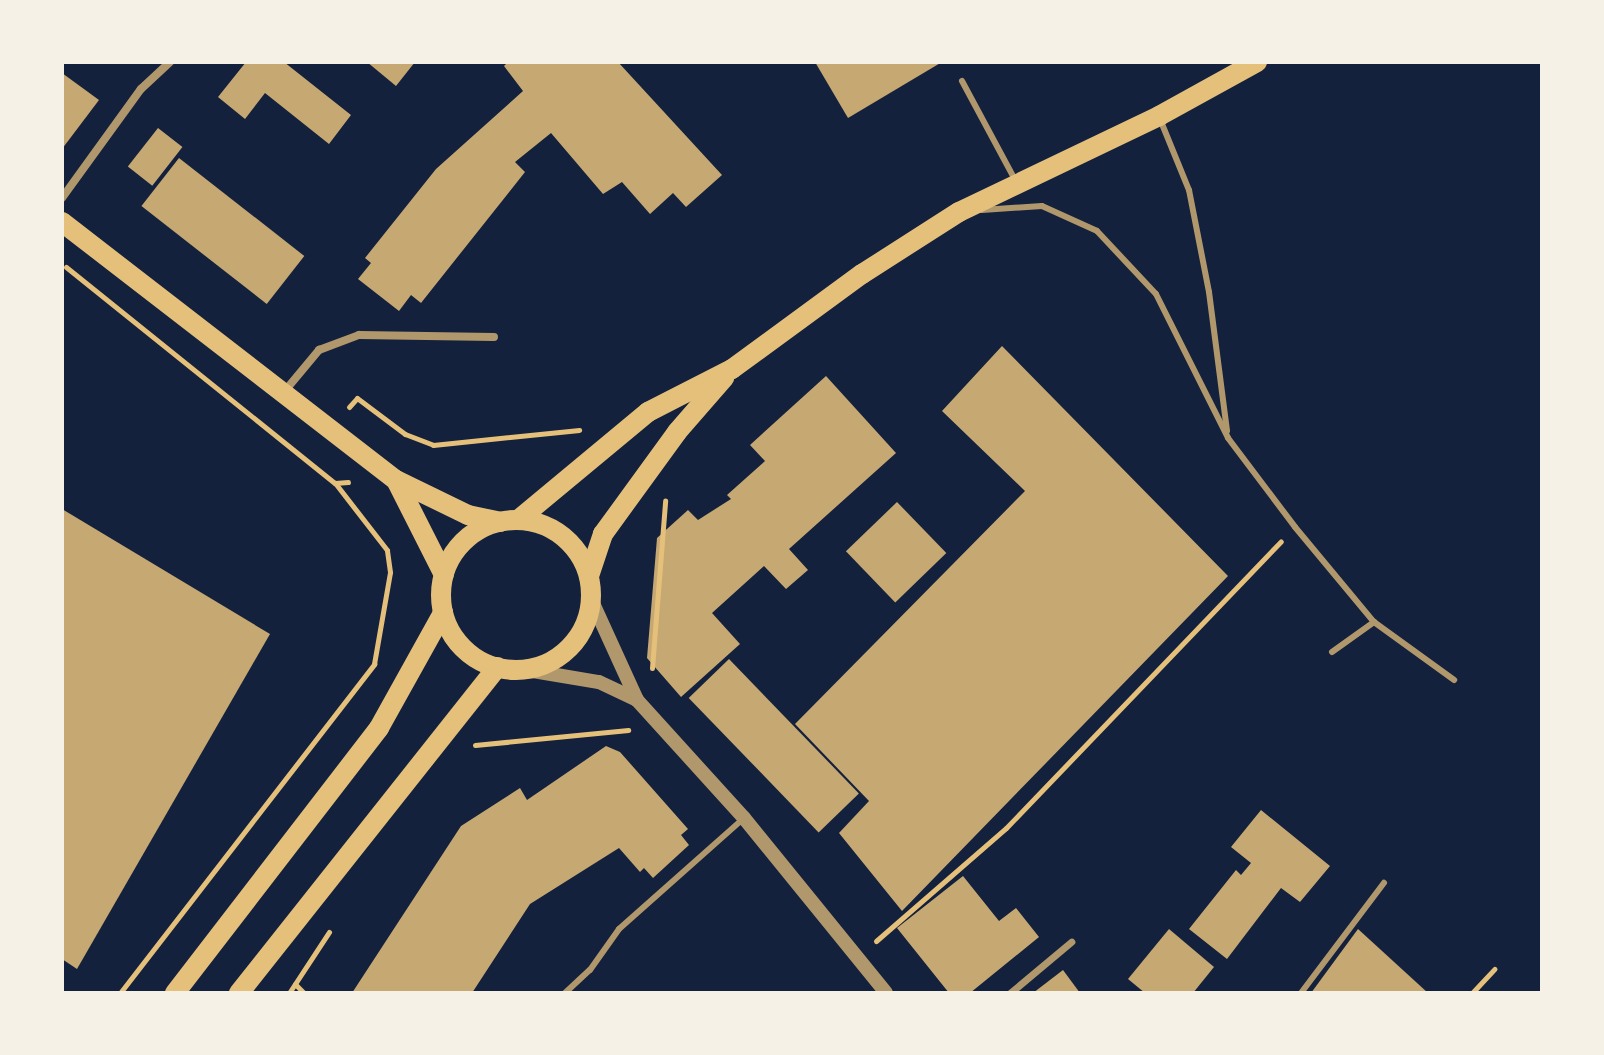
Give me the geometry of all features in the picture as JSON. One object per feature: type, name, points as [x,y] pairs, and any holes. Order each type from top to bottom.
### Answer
[{"type":"main road","points":[[175,993],[379,728],[443,613],[444,575],[453,552],[470,535],[509,521],[604,451],[648,412],[732,369],[862,274],[959,212],[1016,181],[1159,116],[1255,63]]},
{"type":"main road","points":[[62,222],[396,480],[468,515],[542,524],[562,536],[589,576]]},
{"type":"main road","points":[[443,613],[467,653],[497,667],[521,669],[557,658],[575,642],[591,599],[589,576],[603,534],[637,485],[732,369]]},
{"type":"main road","points":[[396,480],[444,575]]},
{"type":"main road","points":[[239,993],[497,667]]},
{"type":"street","points":[[62,198],[141,89],[170,62]]},
{"type":"street","points":[[283,392],[319,350],[359,335],[494,337]]},
{"type":"street","points":[[591,599],[637,700]]},
{"type":"street","points":[[521,669],[599,682],[637,700],[744,818],[886,993]]},
{"type":"street","points":[[1010,993],[1071,942]]},
{"type":"lane","points":[[962,81],[1016,181]]},
{"type":"lane","points":[[1159,116],[1189,190],[1209,292],[1228,438]]},
{"type":"lane","points":[[959,212],[1042,206],[1097,231],[1156,294],[1228,438],[1295,527],[1374,622],[1454,680]]},
{"type":"lane","points":[[1332,652],[1374,622]]},
{"type":"lane","points":[[565,993],[590,970],[619,929],[744,818]]},
{"type":"lane","points":[[1301,993],[1384,883]]},
{"type":"path","points":[[62,264],[335,483],[387,550],[390,572],[374,664],[120,993]]},
{"type":"path","points":[[330,430],[357,398],[405,434],[433,445],[578,430],[604,451]]},
{"type":"path","points":[[335,483],[396,480]]},
{"type":"path","points":[[637,485],[666,500],[649,654],[655,662],[637,700]]},
{"type":"path","points":[[857,957],[1006,828],[1295,527]]},
{"type":"path","points":[[374,664],[401,690]]},
{"type":"path","points":[[450,726],[474,745],[630,730],[650,713]]},
{"type":"path","points":[[1472,993],[1494,969]]},
{"type":"path","points":[[295,984],[304,993]]},
{"type":"building","points":[[246,62],[284,62],[351,115],[329,144],[265,93],[245,119],[218,97]]},
{"type":"building","points":[[367,62],[415,62],[396,86]]},
{"type":"building","points":[[508,62],[618,62],[722,175],[686,207],[673,193],[650,214],[622,182],[603,194],[551,133],[515,162],[525,172],[421,303],[411,295],[399,311],[358,279],[371,263],[365,258],[436,169],[523,91],[504,66]]},
{"type":"building","points":[[815,62],[942,62],[848,118]]},
{"type":"building","points":[[62,73],[99,100],[62,149]]},
{"type":"building","points":[[158,128],[182,147],[152,186],[128,167]]},
{"type":"building","points":[[179,158],[304,256],[267,304],[141,206]]},
{"type":"building","points":[[1002,346],[1228,576],[902,911],[839,833],[869,801],[795,724],[1025,491],[942,411]]},
{"type":"building","points":[[826,376],[896,453],[789,549],[808,570],[786,589],[764,566],[712,613],[740,644],[681,697],[647,658],[657,538],[688,510],[698,520],[731,499],[727,495],[765,461],[750,445]]},
{"type":"building","points":[[897,502],[946,553],[895,602],[846,551]]},
{"type":"building","points":[[62,509],[270,634],[77,969],[62,959]]},
{"type":"building","points":[[729,659],[859,794],[819,832],[689,698]]},
{"type":"building","points":[[606,746],[620,752],[688,829],[681,835],[689,845],[653,878],[644,868],[640,872],[619,848],[530,904],[472,993],[352,993],[461,826],[520,788],[527,800]]},
{"type":"building","points":[[1261,810],[1330,866],[1300,902],[1281,888],[1227,959],[1189,929],[1236,870],[1241,875],[1251,863],[1231,847]]},
{"type":"building","points":[[963,876],[999,921],[1016,908],[1039,937],[970,993],[949,993],[897,928]]},
{"type":"building","points":[[1169,929],[1214,967],[1193,993],[1145,993],[1128,979]]},
{"type":"building","points":[[1358,929],[1428,993],[1311,993]]},
{"type":"building","points":[[1063,970],[1080,993],[1033,993]]}]
